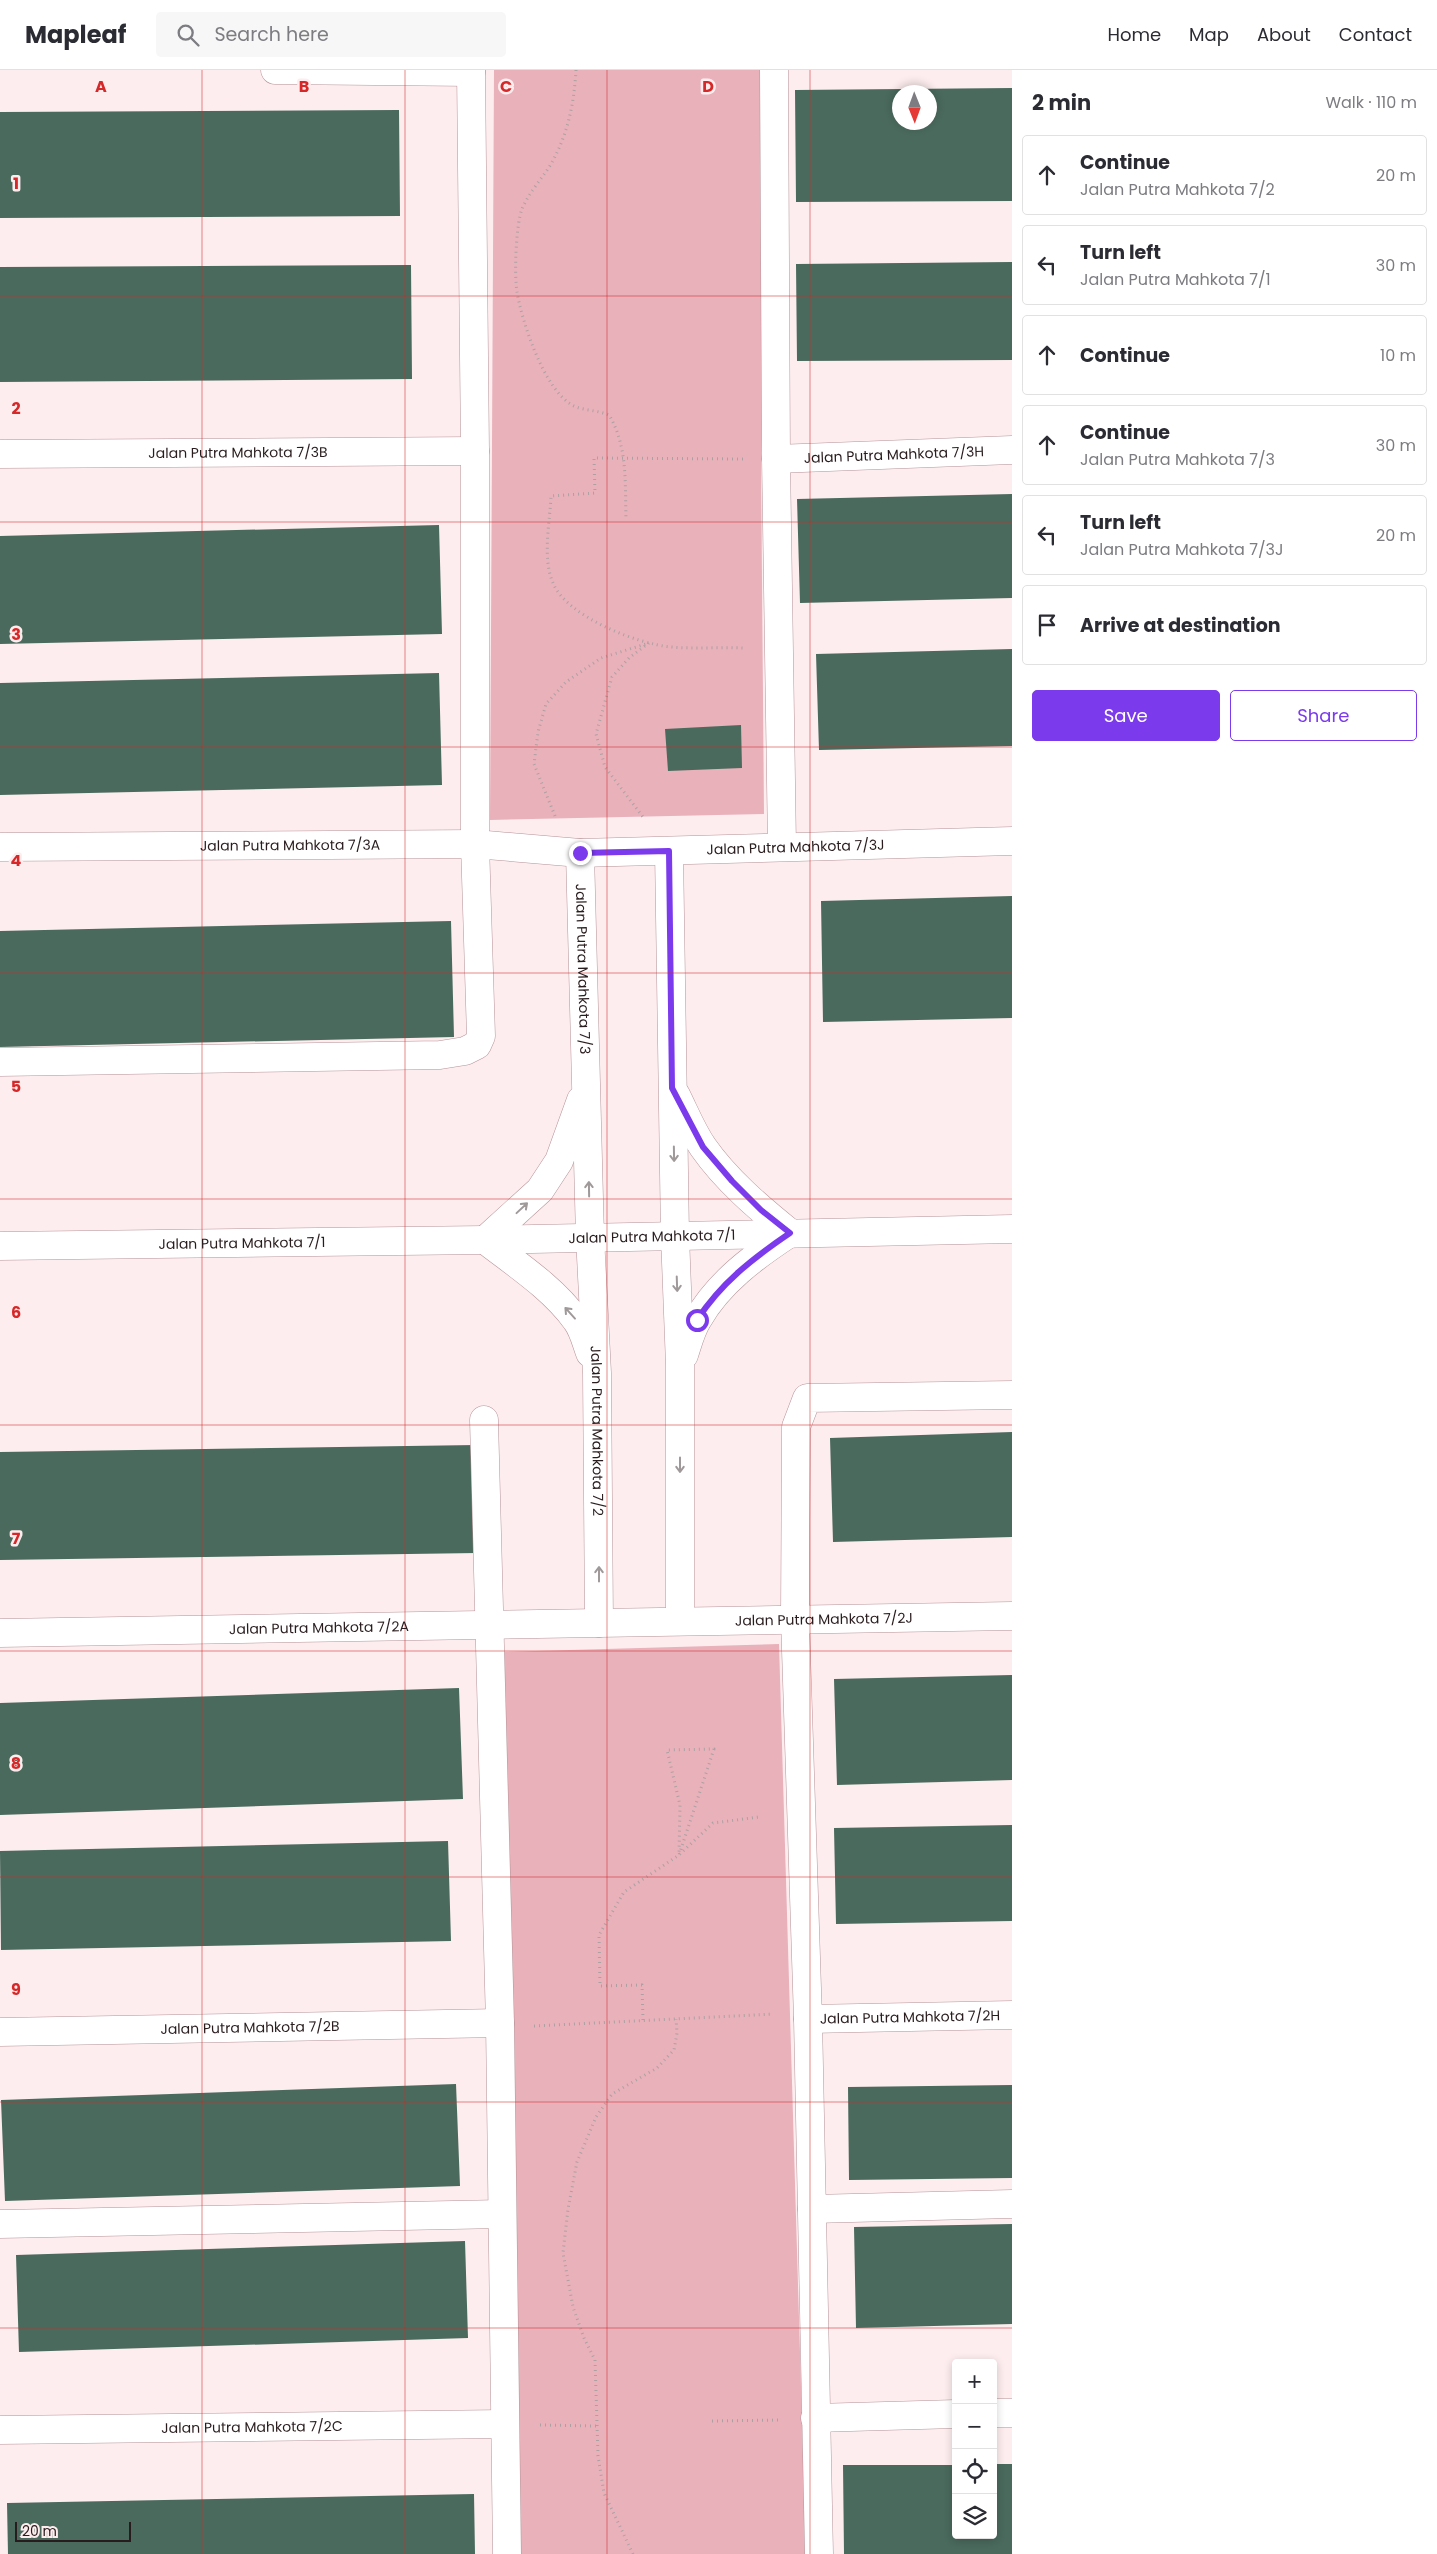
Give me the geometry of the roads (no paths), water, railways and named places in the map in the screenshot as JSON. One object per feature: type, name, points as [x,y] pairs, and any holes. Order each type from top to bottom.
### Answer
[{"type":"street","points":[[0,1062],[440,1055],[465,1051],[477,1045],[481,1036],[475,844],[475,451],[471,71],[275,70]]},
{"type":"street","points":[[774,70],[776,459],[781,649],[782,846]]},
{"type":"street","name":"Jalan Putra Mahkota 7/3H","points":[[776,459],[1012,450]]},
{"type":"street","name":"Jalan Putra Mahkota 7/3B","points":[[0,454],[475,451]]},
{"type":"street","name":"Jalan Putra Mahkota 7/3J","points":[[580,853],[1012,841]]},
{"type":"street","name":"Jalan Putra Mahkota 7/3A","points":[[0,847],[475,844],[580,853]]},
{"type":"street","points":[[669,851],[675,1236],[680,1365],[680,1621]]},
{"type":"street","name":"Jalan Putra Mahkota 7/3","points":[[580,853],[590,1237]]},
{"type":"street","name":"Jalan Putra Mahkota 7/3","points":[[485,1240],[540,1190],[558,1160],[586,1086]]},
{"type":"street","points":[[672,1088],[703,1147],[732,1181],[761,1210],[790,1233],[756,1256],[709,1302],[697,1320],[680,1365]]},
{"type":"street","name":"Jalan Putra Mahkota 7/1","points":[[0,1246],[485,1240],[1012,1229]]},
{"type":"street","name":"Jalan Putra Mahkota 7/2","points":[[590,1237],[597,1373],[599,1623]]},
{"type":"street","points":[[485,1240],[543,1286],[577,1321],[597,1373]]},
{"type":"street","points":[[819,2554],[808,2019],[795,1619],[796,1427],[807,1398],[1012,1394]]},
{"type":"street","points":[[484,1420],[500,2024],[506,2554]]},
{"type":"street","name":"Jalan Putra Mahkota 7/2J","points":[[636,1622],[1012,1616]]},
{"type":"street","name":"Jalan Putra Mahkota 7/2A","points":[[0,1633],[636,1622]]},
{"type":"street","name":"Jalan Putra Mahkota 7/2H","points":[[808,2019],[1012,2015]]},
{"type":"street","name":"Jalan Putra Mahkota 7/2B","points":[[0,2032],[500,2024]]},
{"type":"street","points":[[812,2209],[1012,2204]]},
{"type":"street","points":[[0,2224],[502,2214]]},
{"type":"street","points":[[997,2413],[1012,2413]]},
{"type":"street","points":[[815,2418],[952,2414]]},
{"type":"street","name":"Jalan Putra Mahkota 7/2C","points":[[0,2430],[504,2424]]}]
